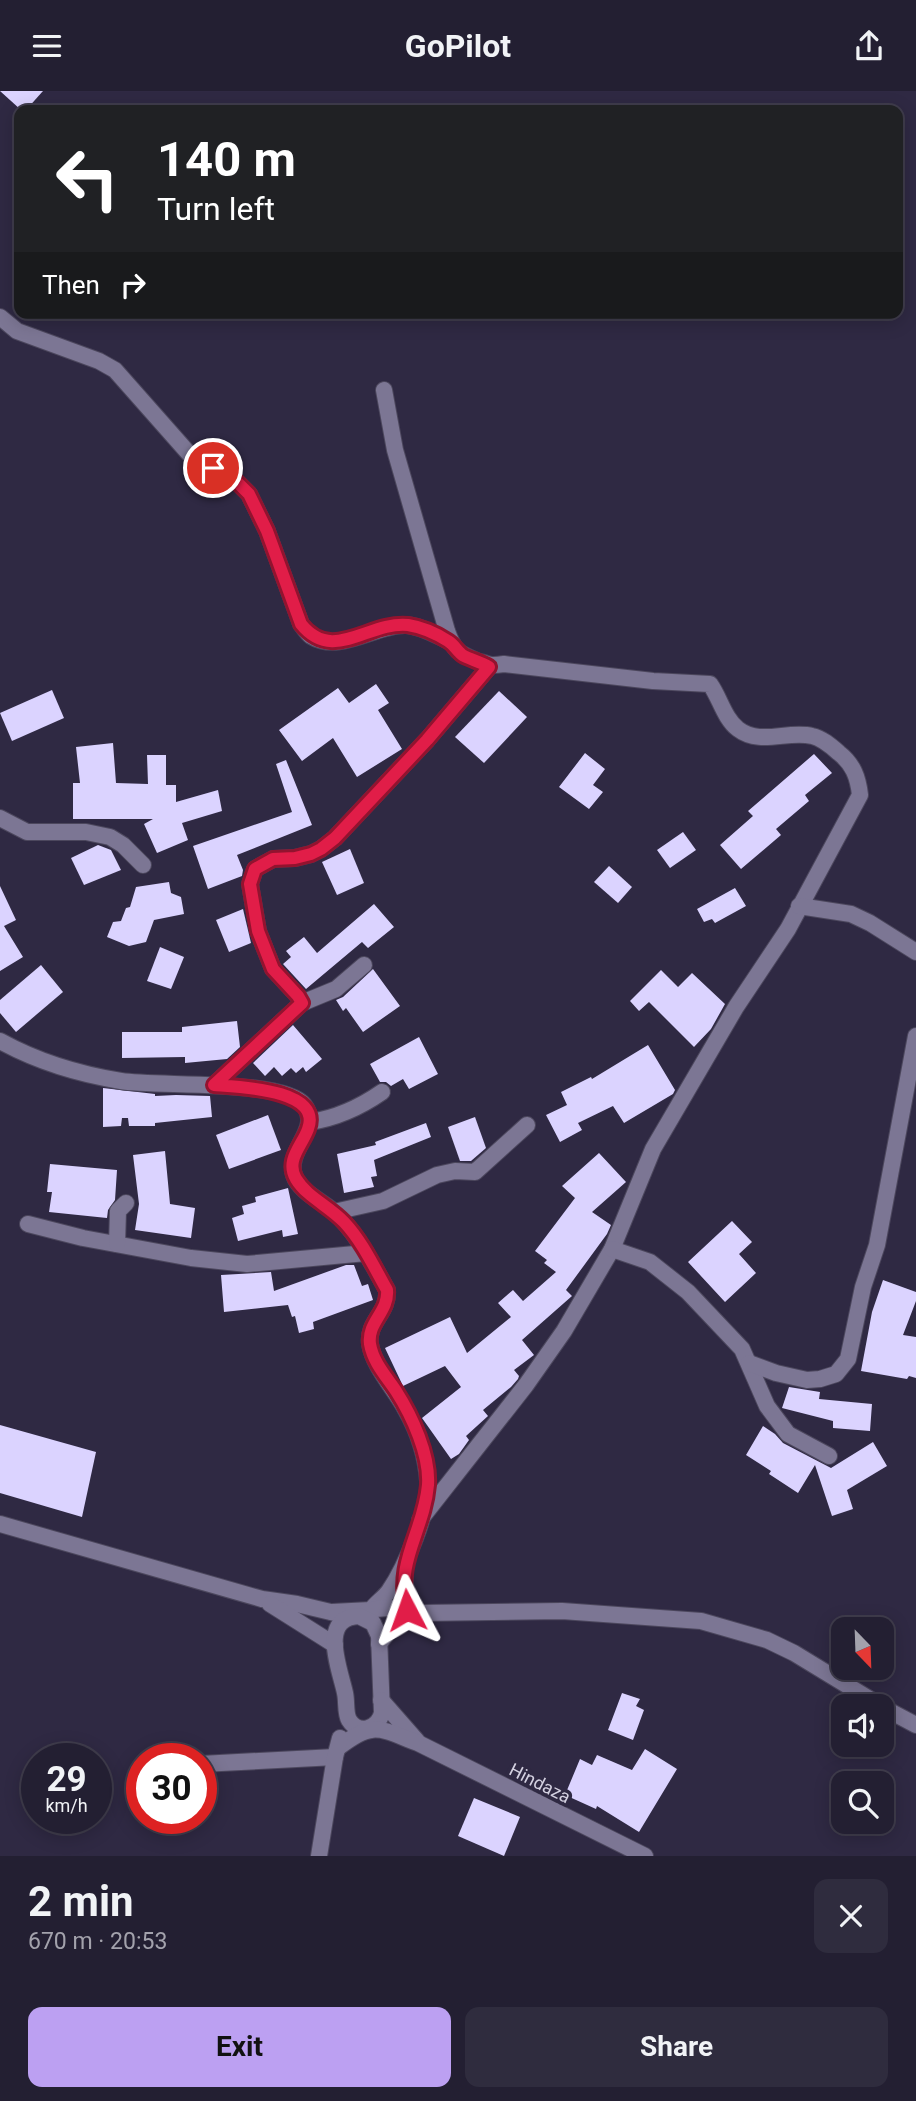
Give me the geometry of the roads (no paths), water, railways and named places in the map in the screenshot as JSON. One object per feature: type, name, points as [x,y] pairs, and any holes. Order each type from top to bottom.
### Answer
[{"type":"street","points":[[0,317],[17,331],[99,361],[115,370],[191,456],[235,480],[249,494],[267,531],[301,624],[310,635],[323,640],[341,641],[386,627],[408,625],[451,642]]},
{"type":"street","points":[[384,390],[395,450],[451,642],[457,651],[489,667],[504,664],[653,681],[710,684],[725,713],[738,729],[755,737],[809,735],[829,745],[847,759],[853,768],[860,795],[775,950],[736,1007],[653,1149],[612,1249],[557,1342],[421,1520]]},
{"type":"street","points":[[302,1003],[273,969],[258,931],[250,884],[255,869],[273,859],[311,854],[335,838],[427,740],[489,667]]},
{"type":"street","points":[[0,818],[27,831],[86,832],[110,837],[124,845],[143,865]]},
{"type":"street","points":[[799,906],[851,914],[916,952]]},
{"type":"street","points":[[214,1085],[302,1003],[336,989],[364,965]]},
{"type":"street","points":[[749,1363],[776,1373],[820,1380],[836,1374],[848,1359],[863,1287],[877,1245],[916,1037]]},
{"type":"street","points":[[0,1041],[21,1053],[76,1073],[125,1082],[238,1087],[291,1097],[306,1108],[309,1129],[295,1153],[294,1176],[304,1190],[334,1212],[356,1237],[387,1290],[384,1309],[372,1325],[370,1343],[376,1361],[416,1427],[425,1459],[428,1484],[421,1520],[405,1567],[388,1593],[371,1610],[345,1619],[335,1631],[335,1649],[351,1723],[367,1729]]},
{"type":"street","points":[[310,1122],[330,1119],[360,1107],[382,1092]]},
{"type":"street","points":[[334,1212],[383,1201],[437,1175],[455,1171],[475,1172],[527,1125]]},
{"type":"street","points":[[117,1244],[118,1211],[126,1203]]},
{"type":"street","points":[[28,1224],[191,1258],[247,1264],[366,1253]]},
{"type":"street","points":[[612,1249],[650,1262],[688,1292],[742,1349],[767,1405],[788,1434],[829,1457]]},
{"type":"street","points":[[0,1524],[262,1599],[352,1617],[359,1616],[373,1623],[377,1629],[379,1643],[381,1718],[372,1727],[337,1752],[217,1763]]},
{"type":"street","points":[[405,1567],[404,1597],[411,1614]]},
{"type":"street","points":[[262,1599],[335,1649]]},
{"type":"street","points":[[332,1612],[386,1607],[411,1614],[562,1611],[701,1621],[767,1640],[794,1653],[860,1694]]},
{"type":"street","points":[[379,1643],[386,1633],[411,1614]]},
{"type":"street","name":"Hindaza","points":[[381,1702],[418,1743]]},
{"type":"street","points":[[319,1856],[347,1707]]},
{"type":"street","points":[[894,1714],[916,1725]]},
{"type":"street","name":"Hindaza","points":[[367,1729],[383,1730],[418,1743],[645,1856]]}]
